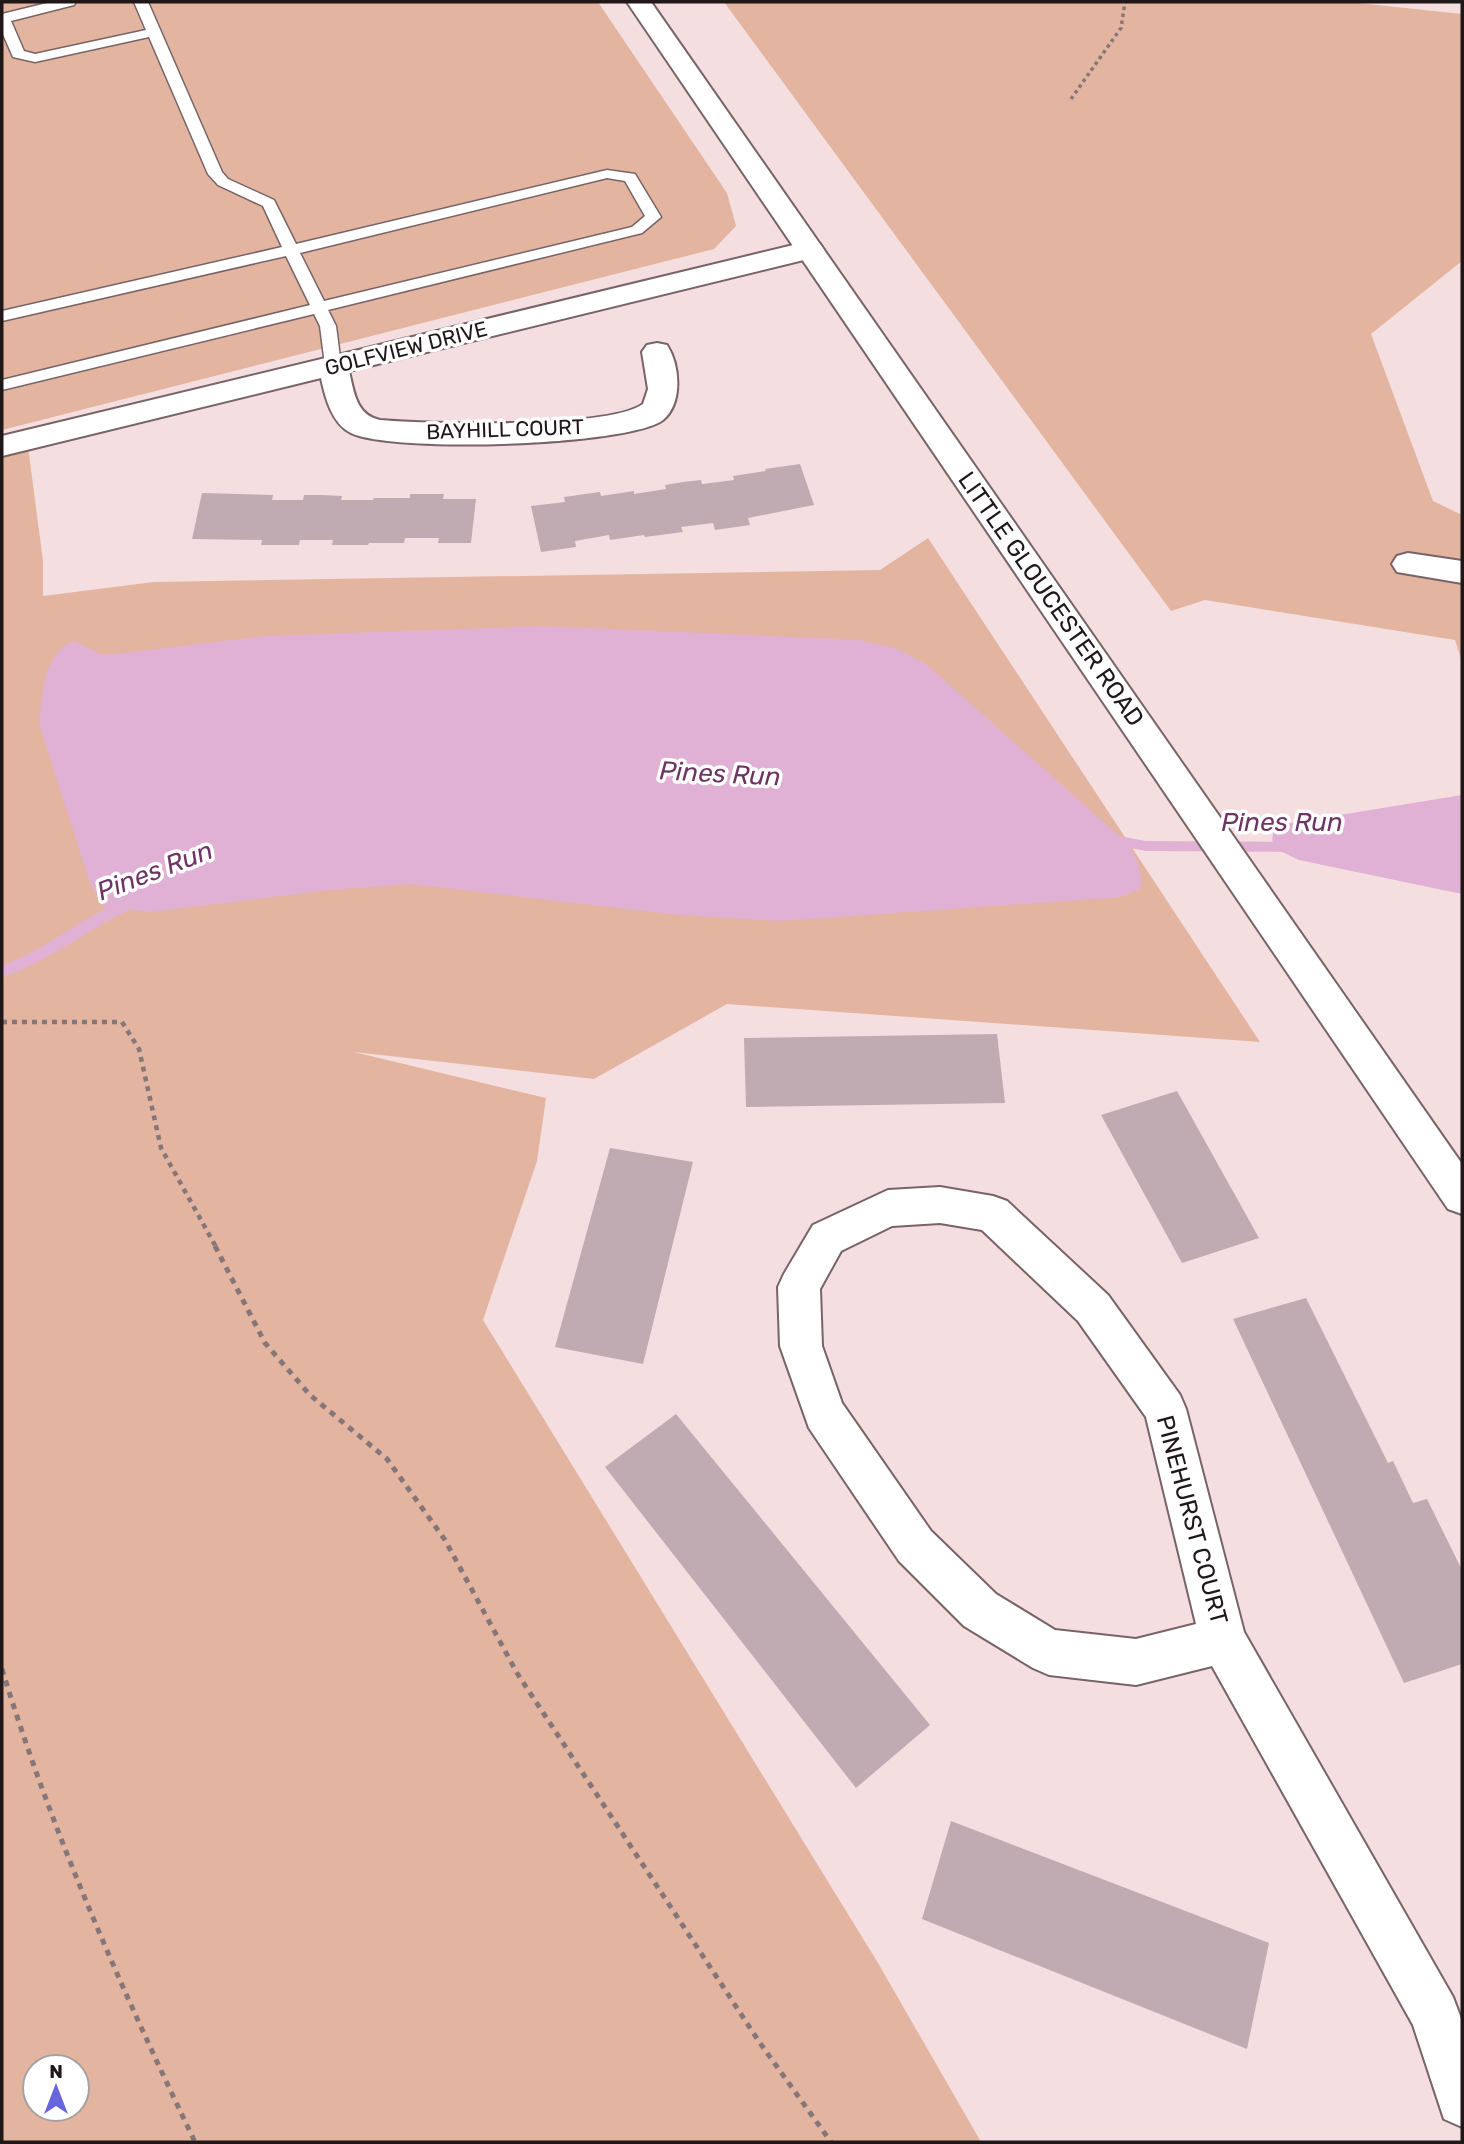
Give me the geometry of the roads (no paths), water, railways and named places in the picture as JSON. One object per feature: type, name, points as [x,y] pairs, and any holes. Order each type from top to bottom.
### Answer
[{"type":"street","name":"LITTLE GLOUCESTER ROAD","points":[[639,2],[1462,1196]]},
{"type":"street","name":"GOLFVIEW DRIVE","points":[[2,446],[810,250]]},
{"type":"street","name":"BAYHILL COURT","points":[[333,365],[342,403],[350,417],[362,426],[392,432],[489,432],[617,424],[647,416],[656,410],[661,400],[657,352]]},
{"type":"street","points":[[1408,564],[1462,572]]},
{"type":"street","name":"PINEHURST COURT","points":[[1223,1640],[1136,1662],[1049,1653],[980,1610],[915,1545],[824,1414],[800,1346],[799,1287],[827,1238],[888,1208],[940,1205],[993,1214],[1093,1308],[1165,1409],[1223,1640],[1435,2015],[1462,2101]]},
{"type":"lane","points":[[69,2],[16,13],[3,19],[18,54],[35,58],[154,32]]},
{"type":"lane","points":[[141,2],[215,174],[223,182],[269,203],[328,326],[333,365]]},
{"type":"lane","points":[[2,316],[607,174],[630,177],[653,217],[638,230],[2,386]]},
{"type":"water","points":[[543,626],[859,640],[895,648],[926,664],[1119,836],[1137,860],[1141,873],[1140,889],[1121,897],[780,921],[679,915],[411,884],[329,890],[151,912],[104,907],[90,883],[40,726],[46,677],[56,655],[64,647],[74,641],[100,654],[115,654],[266,636]]},
{"type":"water","points":[[1462,795],[1462,894],[1299,860],[1276,849],[1272,840],[1274,828],[1291,823]]},
{"type":"waterway","name":"Pines Run","points":[[1108,839],[1146,846],[1294,847]]},
{"type":"waterway","name":"Pines Run","points":[[2,972],[35,958],[98,919],[131,903]]}]
